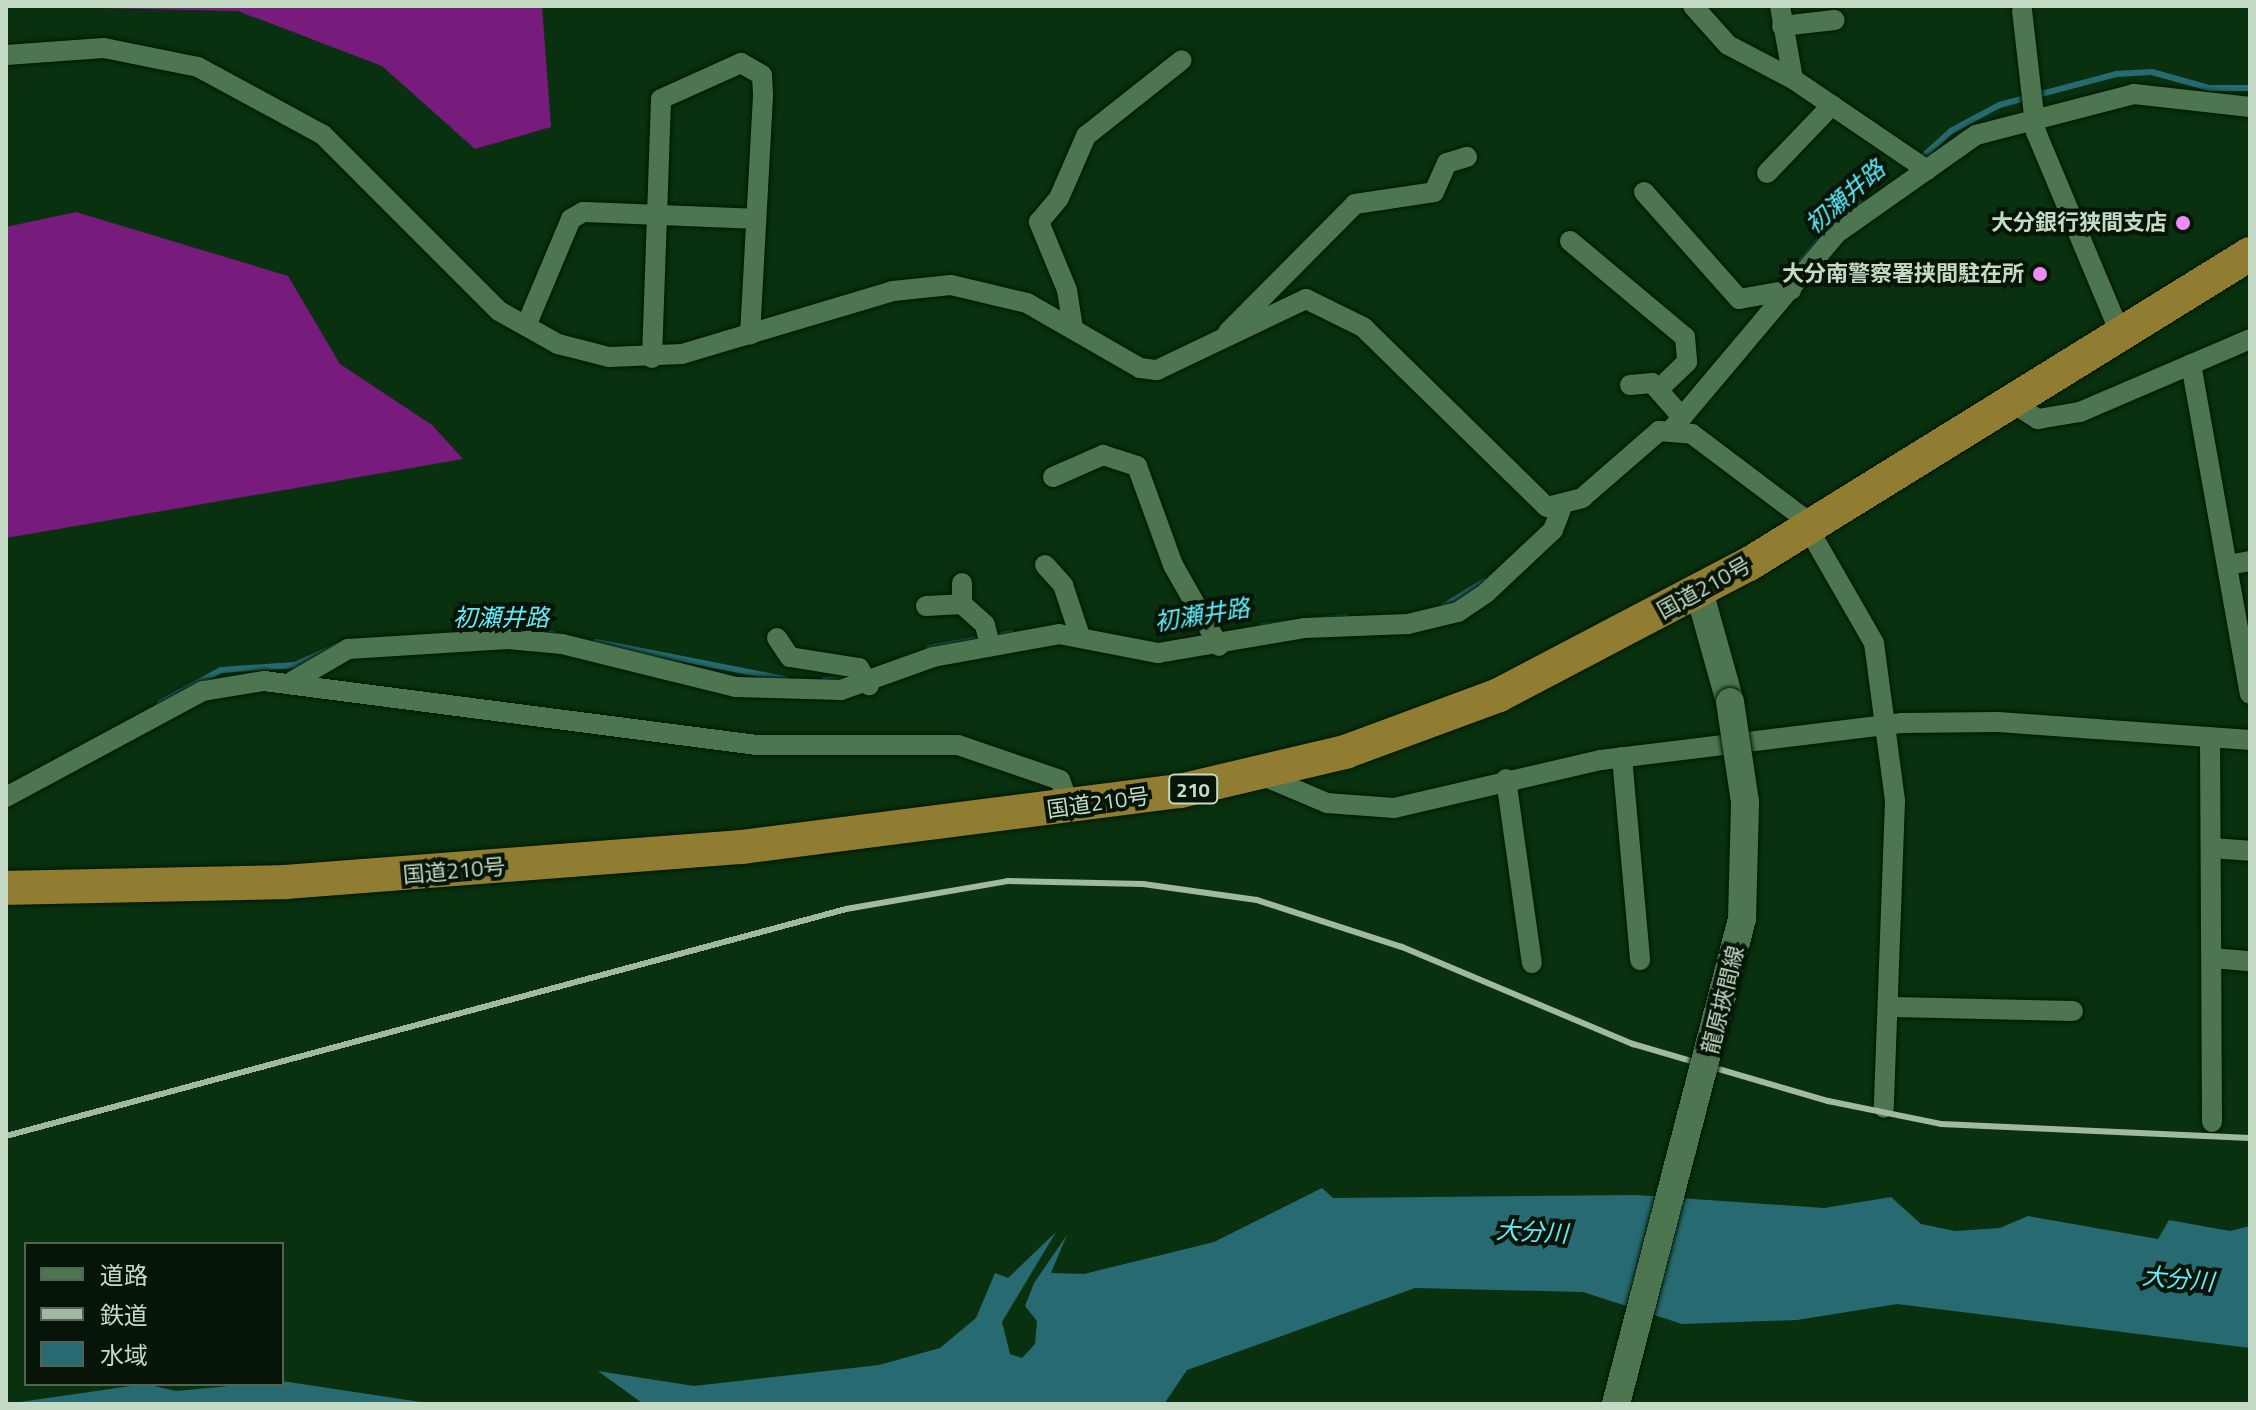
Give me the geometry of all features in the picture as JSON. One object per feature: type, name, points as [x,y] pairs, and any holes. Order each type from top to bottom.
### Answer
[{"type":"highway","name":"国道210号","points":[[6,888],[383,876],[742,847],[1070,808],[1261,775],[1452,715],[1699,591],[1809,528],[2250,254]]},
{"type":"main road","name":"龍原挾間線","points":[[1616,1404],[1742,919],[1745,802],[1730,702],[1699,591]]},
{"type":"street","points":[[1693,6],[1728,45],[1793,79],[1927,170]]},
{"type":"street","points":[[2022,10],[2034,119],[2121,335]]},
{"type":"street","points":[[1793,79],[1781,16],[1835,20]]},
{"type":"street","points":[[6,55],[66,48],[146,54],[198,67],[273,106],[358,165],[436,253],[526,326],[609,357],[652,358],[930,286],[999,293],[1073,328],[1149,371],[1172,367],[1226,335],[1298,300],[1328,304],[1374,337],[1532,498],[1561,509]]},
{"type":"street","points":[[1073,328],[1062,275],[1039,222],[1059,198],[1086,136],[1182,60]]},
{"type":"street","points":[[652,358],[661,99],[741,63],[762,75],[750,335]]},
{"type":"street","points":[[293,681],[348,649],[508,639],[562,644],[746,688],[869,685],[921,661],[990,645],[1080,636],[1137,653],[1219,646],[1458,612],[1553,530],[1561,509],[1590,492],[1653,435],[1677,423],[1837,233],[1976,135],[2134,94],[2250,107]]},
{"type":"street","points":[[1767,173],[1832,105]]},
{"type":"street","points":[[1226,335],[1355,204],[1434,192],[1447,163],[1467,157]]},
{"type":"street","points":[[1644,192],[1739,299],[1791,290]]},
{"type":"street","points":[[526,326],[571,219],[583,212],[756,219]]},
{"type":"street","points":[[1570,241],[1685,337],[1687,362],[1658,390]]},
{"type":"street","points":[[2013,403],[2038,419],[2070,414],[2250,339]]},
{"type":"street","points":[[2191,364],[2250,694]]},
{"type":"street","points":[[1630,385],[1645,379],[1658,390],[1677,423],[1782,498],[1809,528],[1870,632],[1889,724],[1893,1007],[1884,1108]]},
{"type":"street","points":[[1053,477],[1103,455],[1137,466],[1173,565],[1219,646]]},
{"type":"street","points":[[2228,565],[2250,561]]},
{"type":"street","points":[[1045,565],[1063,585],[1080,636]]},
{"type":"street","points":[[926,606],[962,594],[985,625],[990,645]]},
{"type":"street","points":[[777,638],[790,657],[859,668],[869,685]]},
{"type":"street","points":[[6,797],[203,691],[293,681],[755,745],[958,745],[1060,780],[1070,808]]},
{"type":"street","points":[[1261,775],[1301,796],[1360,808],[1405,807],[1506,779],[1622,757],[1889,724],[1987,721],[2250,740]]},
{"type":"street","points":[[2210,737],[2212,1122]]},
{"type":"street","points":[[1622,757],[1640,960]]},
{"type":"street","points":[[1506,779],[1532,963]]},
{"type":"street","points":[[2211,848],[2250,851]]},
{"type":"street","points":[[2212,958],[2250,961]]},
{"type":"street","points":[[1893,1007],[2073,1011]]},
{"type":"shaded area","points":[[6,6],[542,6],[551,127],[475,149],[382,66],[238,11]]},
{"type":"shaded area","points":[[76,212],[288,276],[340,364],[432,425],[463,459],[6,538],[6,227]]},
{"type":"water","name":"大分川","points":[[1322,1188],[1333,1198],[1636,1195],[1824,1208],[1891,1197],[1921,1224],[1955,1231],[2000,1228],[2028,1216],[2158,1239],[2169,1220],[2230,1231],[2250,1226],[2250,1348],[1897,1304],[1797,1320],[1682,1324],[1583,1292],[1415,1288],[1187,1370],[1164,1404],[6,1404],[131,1386],[154,1386],[176,1391],[229,1386],[284,1386],[284,1381],[421,1402],[642,1403],[598,1371],[694,1386],[879,1365],[940,1348],[976,1318],[995,1273],[1008,1278],[1056,1232],[1002,1322],[1010,1354],[1022,1358],[1035,1344],[1037,1321],[1025,1306],[1034,1283],[1067,1235],[1051,1273],[1084,1274],[1214,1242]]},
{"type":"waterway","name":"初瀬井路","points":[[1919,160],[1951,131],[1999,105],[2116,74],[2152,72],[2209,88],[2250,88]]},
{"type":"waterway","name":"初瀬井路","points":[[1833,225],[1862,203]]},
{"type":"waterway","name":"初瀬井路","points":[[1786,279],[1825,233]]},
{"type":"waterway","name":"初瀬井路","points":[[1444,606],[1485,581]]},
{"type":"waterway","points":[[1262,626],[1346,617]]},
{"type":"waterway","name":"初瀬井路","points":[[517,630],[553,634]]},
{"type":"waterway","name":"初瀬井路","points":[[929,648],[1012,633]]},
{"type":"waterway","name":"初瀬井路","points":[[596,642],[785,679]]},
{"type":"waterway","name":"初瀬井路","points":[[160,703],[221,670],[295,665],[343,643]]},
{"type":"waterway","name":"初瀬井路","points":[[824,680],[848,679]]},
{"type":"railway","points":[[6,1136],[846,909],[1008,881],[1143,884],[1257,900],[1402,947],[1633,1044],[1828,1101],[1941,1124],[2250,1138]]},
{"type":"place","name":"大分銀行狭間支店","points":[[2183,223]]},
{"type":"place","name":"大分南警察署挟間駐在所","points":[[2040,274]]}]
